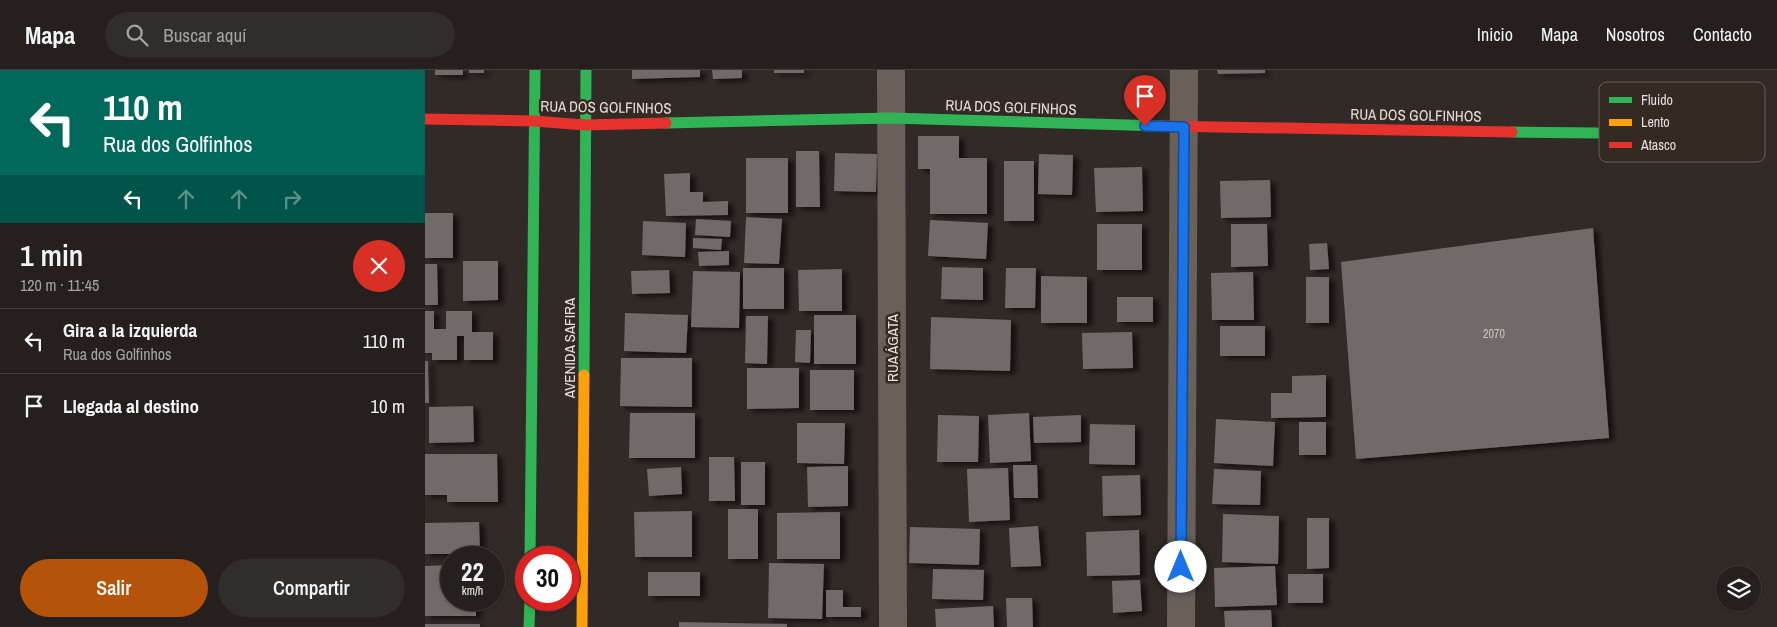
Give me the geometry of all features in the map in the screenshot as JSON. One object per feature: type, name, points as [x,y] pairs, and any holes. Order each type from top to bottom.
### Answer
[{"type":"street","points":[[530,546],[535,70]]},
{"type":"street","name":"AVENIDA SAFIRA","points":[[582,627],[586,70]]},
{"type":"street","name":"RUA ÁGATA","points":[[891,70],[893,627]]},
{"type":"street","points":[[1181,627],[1184,70]]},
{"type":"street","name":"RUA DOS GOLFINHOS","points":[[425,119],[534,121],[585,125],[891,118],[1184,127],[1597,132]]},
{"type":"street","points":[[529,627],[530,611]]},
{"type":"building","points":[[435,70],[463,70],[463,75],[435,75]]},
{"type":"building","points":[[469,70],[484,70],[484,73],[469,73]]},
{"type":"building","points":[[632,70],[700,70],[700,77],[632,79]]},
{"type":"building","points":[[712,70],[742,70],[742,78],[713,79]]},
{"type":"building","points":[[774,70],[804,70],[804,73],[774,73]]},
{"type":"building","points":[[1217,70],[1265,70],[1265,73],[1218,74]]},
{"type":"building","points":[[918,136],[959,136],[959,158],[987,158],[987,214],[930,214],[930,169],[918,169]]},
{"type":"building","points":[[796,151],[819,151],[820,207],[796,207]]},
{"type":"building","points":[[835,153],[877,154],[876,192],[834,191]]},
{"type":"building","points":[[1039,154],[1073,155],[1072,195],[1038,194]]},
{"type":"building","points":[[746,158],[788,158],[788,213],[746,213]]},
{"type":"building","points":[[1004,161],[1034,161],[1034,221],[1004,221]]},
{"type":"building","points":[[1142,167],[1143,211],[1096,212],[1094,168]]},
{"type":"building","points":[[690,173],[690,192],[703,192],[703,202],[728,201],[728,215],[666,216],[664,174]]},
{"type":"building","points":[[1270,180],[1271,217],[1221,218],[1220,181]]},
{"type":"building","points":[[425,213],[453,213],[453,258],[425,258]]},
{"type":"building","points":[[746,217],[782,219],[779,264],[744,263]]},
{"type":"building","points":[[696,219],[731,221],[730,237],[695,235]]},
{"type":"building","points":[[930,220],[988,223],[986,259],[928,256]]},
{"type":"building","points":[[643,221],[686,223],[685,257],[642,255]]},
{"type":"building","points":[[1097,224],[1142,224],[1142,270],[1097,270]]},
{"type":"building","points":[[1231,224],[1267,224],[1268,266],[1231,267]]},
{"type":"building","points":[[1593,228],[1609,438],[1356,459],[1341,262]]},
{"type":"building","points":[[693,238],[722,239],[721,250],[693,248]]},
{"type":"building","points":[[1327,243],[1329,269],[1310,270],[1309,244]]},
{"type":"building","points":[[729,251],[729,265],[699,266],[698,252]]},
{"type":"building","points":[[463,261],[498,261],[498,300],[463,301]]},
{"type":"building","points":[[425,264],[437,264],[438,305],[425,305]]},
{"type":"building","points":[[942,267],[983,268],[983,300],[941,299]]},
{"type":"building","points":[[743,268],[784,268],[784,309],[743,309]]},
{"type":"building","points":[[1006,268],[1036,268],[1035,308],[1005,308]]},
{"type":"building","points":[[842,269],[842,311],[799,311],[798,270]]},
{"type":"building","points":[[669,270],[670,293],[632,294],[631,271]]},
{"type":"building","points":[[693,271],[740,272],[739,328],[691,327]]},
{"type":"building","points":[[1253,272],[1254,320],[1212,320],[1211,273]]},
{"type":"building","points":[[1041,276],[1087,277],[1087,323],[1041,323]]},
{"type":"building","points":[[1306,277],[1329,277],[1329,323],[1306,323]]},
{"type":"building","points":[[1117,297],[1153,297],[1153,322],[1117,322]]},
{"type":"building","points":[[425,311],[434,311],[434,329],[446,329],[446,311],[472,311],[472,332],[493,332],[493,360],[464,360],[464,336],[457,336],[457,360],[432,360],[432,353],[425,353]]},
{"type":"building","points":[[625,313],[688,315],[686,353],[624,351]]},
{"type":"building","points":[[814,315],[856,315],[856,364],[814,364]]},
{"type":"building","points":[[746,316],[768,316],[767,364],[745,363]]},
{"type":"building","points":[[931,317],[1011,320],[1010,371],[930,369]]},
{"type":"building","points":[[1220,326],[1265,326],[1265,356],[1220,356]]},
{"type":"building","points":[[796,330],[811,330],[810,363],[795,362]]},
{"type":"building","points":[[1132,332],[1133,368],[1083,369],[1082,333]]},
{"type":"building","points":[[621,358],[692,358],[692,407],[620,406]]},
{"type":"building","points":[[425,361],[428,361],[429,403],[425,403]]},
{"type":"building","points":[[747,368],[799,368],[799,408],[747,409]]},
{"type":"building","points":[[810,370],[854,370],[854,410],[810,410]]},
{"type":"building","points":[[1326,375],[1326,417],[1271,418],[1271,393],[1292,393],[1292,376]]},
{"type":"building","points":[[473,406],[474,442],[429,443],[429,407]]},
{"type":"building","points":[[630,413],[695,413],[695,458],[629,458]]},
{"type":"building","points":[[1029,413],[1031,461],[990,463],[988,415]]},
{"type":"building","points":[[938,415],[979,416],[978,462],[937,462]]},
{"type":"building","points":[[1081,415],[1081,442],[1034,443],[1033,417]]},
{"type":"building","points":[[1216,419],[1275,422],[1273,466],[1214,463]]},
{"type":"building","points":[[1299,422],[1326,422],[1326,455],[1299,455]]},
{"type":"building","points":[[797,423],[845,423],[844,464],[797,463]]},
{"type":"building","points":[[1090,424],[1135,425],[1135,465],[1089,464]]},
{"type":"building","points":[[425,454],[497,454],[498,502],[447,502],[447,495],[425,495]]},
{"type":"building","points":[[709,457],[734,457],[735,501],[709,501]]},
{"type":"building","points":[[741,462],[765,462],[765,505],[741,505]]},
{"type":"building","points":[[1013,465],[1037,465],[1038,498],[1014,498]]},
{"type":"building","points":[[848,466],[848,506],[808,507],[807,467]]},
{"type":"building","points":[[681,467],[682,494],[649,496],[647,469]]},
{"type":"building","points":[[1008,468],[1010,520],[969,522],[967,469]]},
{"type":"building","points":[[1214,469],[1261,471],[1260,505],[1212,504]]},
{"type":"building","points":[[1140,475],[1141,515],[1103,516],[1102,476]]},
{"type":"building","points":[[728,509],[758,509],[758,559],[728,559]]},
{"type":"building","points":[[692,511],[692,557],[635,557],[634,512]]},
{"type":"building","points":[[840,512],[840,559],[777,559],[777,513]]},
{"type":"building","points":[[1223,514],[1279,516],[1278,564],[1222,562]]},
{"type":"building","points":[[1307,518],[1329,518],[1329,568],[1307,569]]},
{"type":"building","points":[[479,522],[480,546],[440,546],[440,554],[425,554],[425,523]]},
{"type":"building","points":[[1038,526],[1041,566],[1011,567],[1009,528]]},
{"type":"building","points":[[910,527],[980,529],[979,565],[909,563]]},
{"type":"building","points":[[1139,530],[1140,575],[1087,576],[1086,532]]},
{"type":"building","points":[[769,563],[824,564],[822,619],[768,618]]},
{"type":"building","points":[[440,565],[440,611],[476,611],[476,616],[425,616],[425,566]]},
{"type":"building","points":[[1275,566],[1277,605],[1215,607],[1214,568]]},
{"type":"building","points":[[933,569],[984,570],[983,600],[932,599]]},
{"type":"building","points":[[648,572],[700,572],[700,596],[648,596]]},
{"type":"building","points":[[1288,574],[1323,574],[1323,603],[1288,603]]},
{"type":"building","points":[[1140,580],[1142,611],[1113,613],[1112,581]]},
{"type":"building","points":[[826,590],[843,590],[843,607],[861,607],[861,617],[826,617]]},
{"type":"building","points":[[1006,598],[1032,598],[1033,627],[1007,627]]},
{"type":"building","points":[[993,606],[994,627],[936,627],[935,609]]},
{"type":"building","points":[[1271,610],[1272,627],[1225,627],[1224,611]]},
{"type":"building","points":[[679,622],[787,624],[787,627],[679,627]]},
{"type":"building","points":[[425,624],[480,624],[480,627],[425,627]]},
{"type":"traffic: fast","points":[[530,546],[535,70]]},
{"type":"traffic: fast","points":[[584,375],[586,70]]},
{"type":"traffic: fast","points":[[666,123],[891,118],[1162,126]]},
{"type":"traffic: fast","points":[[1512,132],[1597,133]]},
{"type":"traffic: fast","points":[[529,627],[530,611]]},
{"type":"traffic: slow","points":[[582,627],[584,375]]},
{"type":"traffic: jam","points":[[425,119],[534,121],[585,125],[666,123]]},
{"type":"traffic: jam","points":[[1162,126],[1512,132]]},
{"type":"route","points":[[1145,126],[1184,127],[1181,567]]}]
